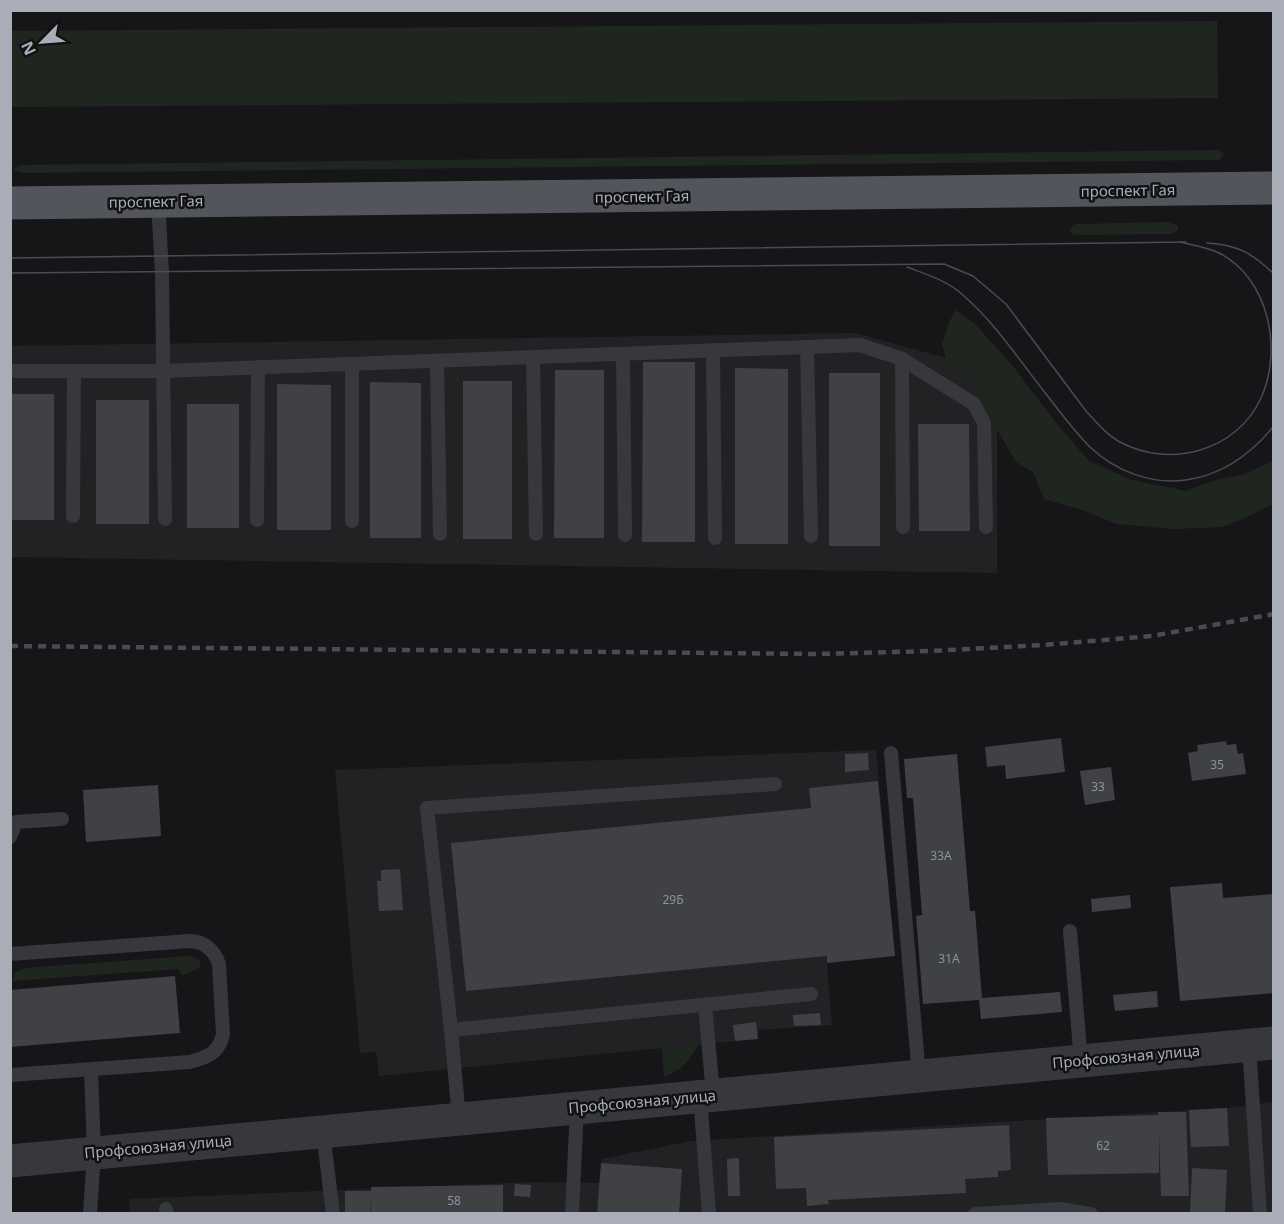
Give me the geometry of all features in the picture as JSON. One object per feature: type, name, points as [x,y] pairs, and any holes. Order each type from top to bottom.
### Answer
[{"type":"main road","name":"проспект Гая","points":[[10,203],[1274,188]]},
{"type":"street","name":"Профсоюзная улица","points":[[10,1161],[1261,1044]]},
{"type":"lane","points":[[158,201],[162,272],[165,519]]},
{"type":"lane","points":[[10,371],[162,371],[860,345],[902,359],[974,404],[984,423],[986,527]]},
{"type":"lane","points":[[807,347],[811,536]]},
{"type":"lane","points":[[713,350],[715,538]]},
{"type":"lane","points":[[623,354],[625,535]]},
{"type":"lane","points":[[533,357],[536,534]]},
{"type":"lane","points":[[902,359],[903,527]]},
{"type":"lane","points":[[437,361],[441,534]]},
{"type":"lane","points":[[352,364],[352,521]]},
{"type":"lane","points":[[257,520],[258,367]]},
{"type":"lane","points":[[73,516],[74,371]]},
{"type":"lane","points":[[891,753],[919,1076]]},
{"type":"lane","points":[[459,1118],[427,808],[775,784]]},
{"type":"lane","points":[[10,837],[16,822],[62,819]]},
{"type":"lane","points":[[1070,931],[1081,1060]]},
{"type":"lane","points":[[10,954],[198,941],[211,950],[219,964],[223,1034],[216,1050],[201,1059],[190,1062],[10,1075]]},
{"type":"lane","points":[[451,1030],[811,994]]},
{"type":"lane","points":[[705,1005],[709,1214]]},
{"type":"lane","points":[[1260,1214],[1261,1044]]},
{"type":"lane","points":[[90,1214],[94,1152],[91,1070]]},
{"type":"lane","points":[[572,1214],[577,1107]]},
{"type":"lane","points":[[323,1131],[333,1214]]},
{"type":"lane","points":[[975,1214],[1060,1209],[1091,1214]]},
{"type":"shaded area","points":[[1217,21],[1218,98],[11,107],[11,31]]},
{"type":"shaded area","points":[[1218,150],[1224,154],[1219,160],[22,173],[14,170],[15,167],[22,165]]},
{"type":"shaded area","points":[[1168,222],[1178,226],[1178,230],[1169,234],[1075,235],[1070,231],[1076,224]]},
{"type":"shaded area","points":[[956,310],[975,324],[1012,365],[1057,424],[1089,461],[1132,480],[1186,491],[1212,481],[1245,474],[1273,461],[1273,505],[1222,527],[1174,529],[1117,524],[1082,510],[1044,499],[1033,472],[1016,462],[970,377],[949,371],[942,344],[949,322]]},
{"type":"shaded area","points":[[855,333],[997,372],[997,573],[11,557],[11,346]]},
{"type":"shaded area","points":[[876,750],[895,956],[827,963],[832,1025],[758,1030],[758,1039],[379,1076],[376,1052],[360,1053],[335,770]]},
{"type":"shaded area","points":[[188,956],[197,958],[200,961],[200,967],[182,975],[178,969],[12,981],[15,972],[25,968]]},
{"type":"shaded area","points":[[699,1043],[685,1064],[664,1077],[662,1047]]},
{"type":"shaded area","points":[[1273,1102],[1273,1213],[129,1214],[130,1199],[533,1182],[599,1183],[602,1159],[691,1141],[1227,1108]]},
{"type":"building","points":[[643,362],[695,362],[695,542],[642,542]]},
{"type":"building","points":[[735,368],[788,369],[788,544],[735,544]]},
{"type":"building","points":[[555,370],[604,370],[604,538],[554,538]]},
{"type":"building","points":[[829,373],[880,373],[880,546],[829,546]]},
{"type":"building","points":[[463,381],[512,381],[512,539],[463,539]]},
{"type":"building","points":[[370,382],[421,383],[421,538],[370,538]]},
{"type":"building","points":[[277,384],[331,385],[331,530],[277,530]]},
{"type":"building","points":[[10,394],[54,394],[54,520],[10,520]]},
{"type":"building","points":[[96,400],[149,400],[149,524],[96,524]]},
{"type":"building","points":[[187,404],[239,404],[239,528],[187,528]]},
{"type":"building","points":[[918,424],[969,424],[970,531],[919,531]]},
{"type":"building","points":[[1061,738],[1065,772],[1006,779],[1005,765],[987,767],[985,747]]},
{"type":"building","points":[[1226,741],[1227,745],[1236,744],[1238,754],[1243,753],[1246,774],[1192,781],[1188,753],[1198,751],[1197,745]]},
{"type":"building","points":[[868,753],[869,770],[845,772],[845,754]]},
{"type":"building","points":[[957,754],[970,911],[975,911],[982,998],[1060,992],[1062,1012],[981,1019],[979,1000],[923,1004],[916,916],[922,915],[913,798],[907,798],[904,759]]},
{"type":"building","points":[[1111,767],[1115,800],[1085,805],[1080,771]]},
{"type":"building","points":[[878,781],[895,956],[827,963],[827,956],[466,991],[451,843],[811,808],[809,788]]},
{"type":"building","points":[[158,785],[161,836],[86,842],[83,790]]},
{"type":"building","points":[[400,869],[403,910],[379,911],[377,881],[381,881],[381,870]]},
{"type":"building","points":[[1222,883],[1223,898],[1274,894],[1274,993],[1180,1001],[1170,887]]},
{"type":"building","points":[[1130,895],[1131,908],[1092,912],[1091,899]]},
{"type":"building","points":[[175,976],[180,1033],[10,1047],[10,990]]},
{"type":"building","points":[[1157,991],[1158,1007],[1115,1011],[1113,995]]},
{"type":"building","points":[[820,1013],[821,1025],[794,1026],[793,1015]]},
{"type":"building","points":[[756,1022],[758,1039],[735,1041],[733,1025]]},
{"type":"building","points":[[1227,1108],[1229,1146],[1191,1147],[1189,1110]]},
{"type":"building","points":[[1158,1112],[1186,1112],[1189,1196],[1161,1196],[1159,1130],[1159,1173],[1048,1175],[1046,1118],[1158,1115]]},
{"type":"building","points":[[1009,1125],[1011,1170],[998,1171],[998,1177],[965,1179],[966,1193],[828,1200],[829,1204],[807,1206],[806,1188],[776,1189],[774,1137]]},
{"type":"building","points":[[739,1158],[740,1196],[728,1196],[727,1159]]},
{"type":"building","points":[[601,1163],[682,1169],[679,1214],[597,1214]]},
{"type":"building","points":[[1192,1168],[1227,1170],[1225,1214],[1190,1214]]},
{"type":"building","points":[[515,1184],[531,1185],[530,1197],[514,1196]]},
{"type":"building","points":[[503,1185],[503,1214],[371,1214],[371,1199],[370,1214],[345,1214],[345,1191],[371,1191],[371,1187]]},
{"type":"tram line","points":[[10,273],[944,264],[973,276],[1006,304],[1086,411],[1111,436],[1139,450],[1160,454],[1180,454],[1200,450],[1219,442],[1236,431],[1250,416],[1261,398],[1268,379],[1271,338],[1260,297],[1250,279],[1236,264],[1219,253],[1179,242]]},
{"type":"tram line","points":[[10,258],[1186,242]]},
{"type":"tram line","points":[[1207,243],[1244,251],[1274,274]]},
{"type":"tram line","points":[[907,267],[951,286],[976,307],[1084,441],[1100,456],[1122,469],[1160,480],[1173,481],[1199,477],[1235,462],[1256,446],[1274,426]]},
{"type":"railway","points":[[10,646],[817,654],[1043,645],[1152,636],[1274,614]]}]
